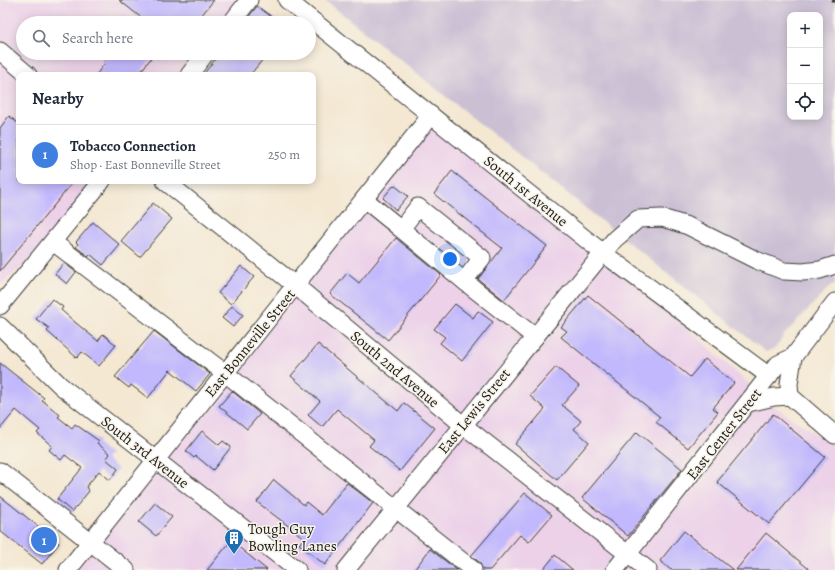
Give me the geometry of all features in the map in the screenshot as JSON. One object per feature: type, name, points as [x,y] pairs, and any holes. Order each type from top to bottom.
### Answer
[{"type":"street","points":[[236,16],[249,0]]},
{"type":"street","name":"South 1st Avenue","points":[[287,0],[307,16]]},
{"type":"street","name":"South 1st Avenue","points":[[316,23],[603,252],[769,376]]},
{"type":"street","points":[[0,51],[24,72]]},
{"type":"street","points":[[191,72],[201,60]]},
{"type":"street","name":"East Bonneville Street","points":[[68,570],[431,116]]},
{"type":"street","points":[[0,305],[100,184]]},
{"type":"street","name":"South 2nd Avenue","points":[[169,184],[296,286],[463,425],[648,570]]},
{"type":"street","points":[[364,200],[535,337]]},
{"type":"street","points":[[401,229],[418,207],[482,258],[464,281]]},
{"type":"street","name":"East Lewis Street","points":[[346,570],[603,252],[615,239],[638,219],[662,218],[688,226],[756,260],[784,271],[803,272],[820,270],[835,264]]},
{"type":"street","points":[[53,242],[225,373],[473,570]]},
{"type":"street","name":"East Center Street","points":[[615,570],[778,364],[793,357],[835,302]]},
{"type":"street","name":"South 3rd Avenue","points":[[0,326],[61,386],[297,570]]},
{"type":"street","points":[[793,357],[789,384],[790,396],[835,435]]},
{"type":"street","points":[[748,403],[774,397],[790,396]]},
{"type":"street","points":[[0,471],[126,570]]},
{"type":"shaded area","points":[[0,0],[249,0],[236,16],[16,16],[16,60],[201,60],[191,72],[16,72],[16,184],[100,184],[53,242],[0,285]]},
{"type":"shaded area","points":[[325,0],[835,0],[835,285],[832,284],[783,336],[776,347],[766,352]]},
{"type":"shaded area","points":[[431,115],[603,253],[775,407],[835,446],[835,570],[69,570]]},
{"type":"building","points":[[119,0],[214,0],[201,16],[139,16]]},
{"type":"building","points":[[257,6],[271,16],[249,16]]},
{"type":"building","points":[[104,60],[150,60],[140,72],[98,72],[105,63]]},
{"type":"building","points":[[215,60],[262,60],[252,72],[205,72]]},
{"type":"building","points":[[9,116],[16,122],[16,184],[72,184],[0,271],[0,128]]},
{"type":"building","points":[[452,171],[547,246],[504,300],[478,279],[502,248],[434,194]]},
{"type":"building","points":[[394,185],[408,196],[396,210],[383,198]]},
{"type":"building","points":[[153,203],[172,219],[140,257],[121,241]]},
{"type":"building","points":[[93,222],[120,245],[103,265],[90,254],[88,256],[76,247],[78,244],[76,242]]},
{"type":"building","points":[[396,238],[441,275],[388,340],[330,294],[347,273],[359,283]]},
{"type":"building","points":[[64,263],[76,272],[67,284],[55,274]]},
{"type":"building","points":[[241,266],[254,277],[231,304],[218,293]]},
{"type":"building","points":[[588,295],[690,377],[705,359],[734,383],[713,408],[718,412],[688,448],[656,422],[660,417],[561,337],[567,331],[561,327]]},
{"type":"building","points":[[52,299],[63,307],[61,310],[98,341],[103,334],[116,345],[99,366],[82,352],[77,358],[47,331],[49,328],[36,319]]},
{"type":"building","points":[[455,304],[473,318],[478,311],[493,322],[462,361],[440,343],[445,337],[434,329]]},
{"type":"building","points":[[232,306],[243,315],[233,327],[222,318]]},
{"type":"building","points":[[154,331],[210,374],[196,391],[170,370],[148,398],[131,385],[129,388],[115,377]]},
{"type":"building","points":[[318,344],[398,411],[404,403],[435,428],[400,471],[369,446],[374,440],[337,409],[322,427],[308,415],[320,401],[291,376]]},
{"type":"building","points":[[0,363],[44,398],[42,400],[60,415],[58,417],[72,428],[75,424],[99,441],[97,443],[110,454],[106,459],[118,469],[110,480],[99,471],[86,487],[89,491],[72,512],[57,499],[82,468],[65,455],[61,460],[49,450],[52,446],[37,433],[40,430],[16,410],[0,429]]},
{"type":"building","points":[[556,367],[579,386],[562,405],[581,421],[574,429],[589,442],[557,480],[515,444],[545,409],[530,396]]},
{"type":"building","points":[[232,391],[260,414],[247,429],[219,406]]},
{"type":"building","points":[[773,414],[825,457],[769,524],[717,482]]},
{"type":"building","points":[[202,431],[219,445],[223,441],[231,447],[213,470],[196,456],[194,458],[186,451]]},
{"type":"building","points":[[637,432],[682,469],[628,536],[582,498]]},
{"type":"building","points":[[274,480],[304,505],[306,502],[322,515],[347,483],[373,503],[325,565],[299,544],[304,538],[257,502]]},
{"type":"building","points":[[525,493],[552,515],[529,542],[520,535],[490,570],[483,570],[479,562],[471,556]]},
{"type":"building","points":[[0,496],[59,543],[42,564],[0,531]]},
{"type":"building","points":[[155,503],[172,517],[156,536],[139,522]]},
{"type":"building","points":[[684,531],[733,570],[671,570],[660,561]]},
{"type":"building","points":[[766,533],[810,570],[736,570]]},
{"type":"building","name":"Tough Guy Bowling Lanes","points":[[231,541],[267,570],[207,570]]},
{"type":"building","points":[[430,549],[457,570],[414,570]]},
{"type":"building","points":[[555,555],[573,570],[543,570]]},
{"type":"place","name":"Tobacco Connection","points":[[44,540]]},
{"type":"place","name":"Tough Guy Bowling Lanes","points":[[234,555]]}]
